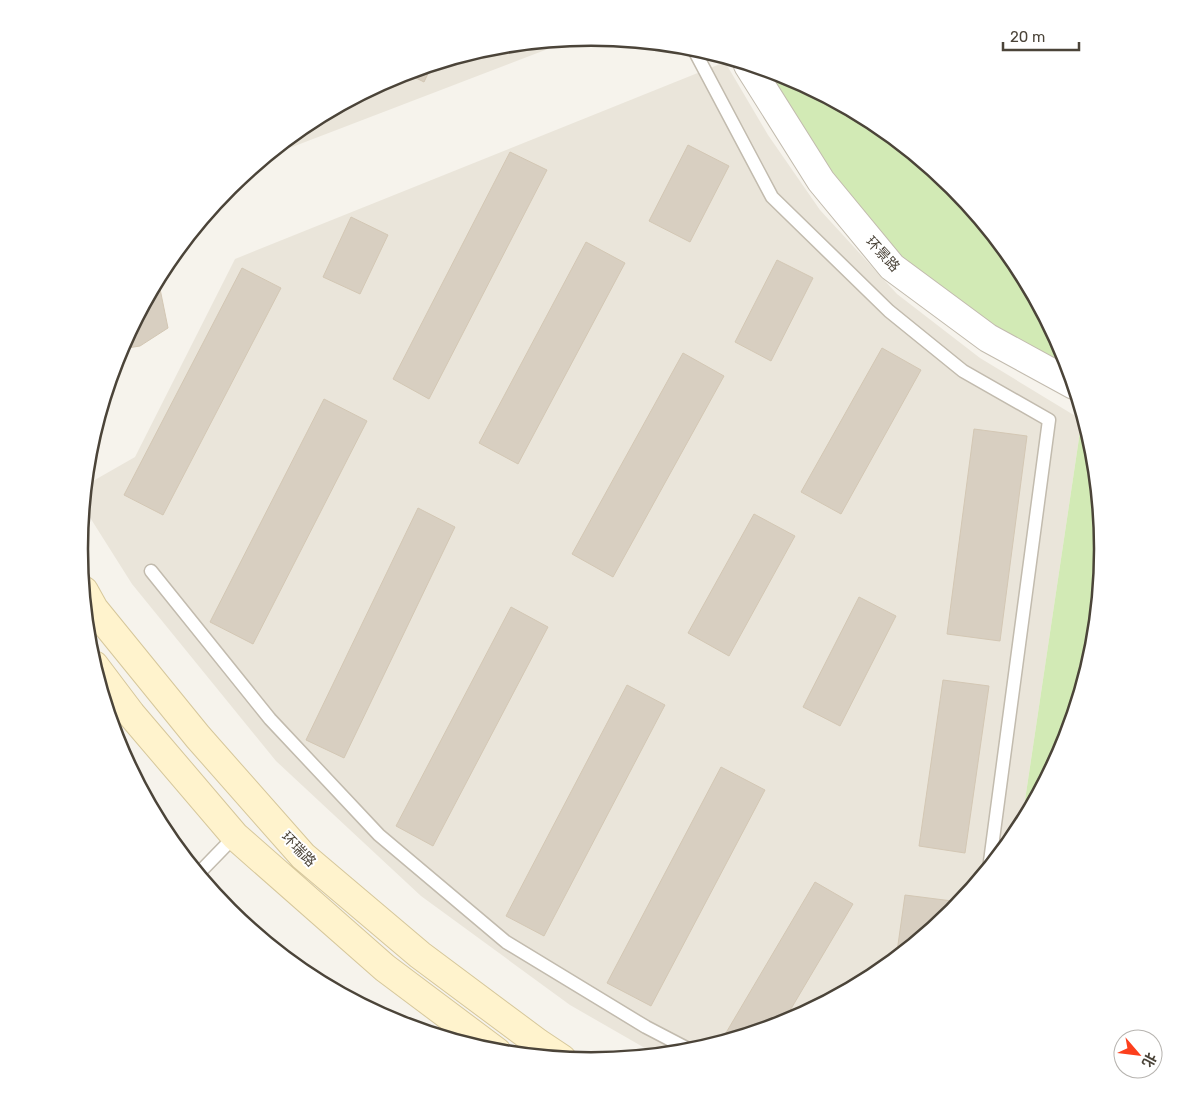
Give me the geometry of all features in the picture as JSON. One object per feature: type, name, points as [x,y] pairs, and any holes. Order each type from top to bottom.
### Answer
[{"type":"main road","name":"环瑞路","points":[[92,605],[198,737],[303,856],[420,955],[551,1051]]},
{"type":"main road","points":[[105,679],[131,714],[235,836],[385,968],[482,1041]]},
{"type":"street","name":"环景路","points":[[753,73],[821,182],[892,267],[988,338],[1065,380]]},
{"type":"lane","points":[[698,58],[772,197],[889,311],[963,371],[1049,420],[991,856]]},
{"type":"lane","points":[[151,571],[270,719],[379,835],[506,942],[646,1027],[680,1045]]},
{"type":"lane","points":[[203,869],[235,836]]},
{"type":"shaded area","points":[[550,48],[286,149],[312,131],[369,98],[430,73],[461,63],[493,56]]},
{"type":"shaded area","points":[[722,63],[726,64],[768,135],[820,210],[897,294],[980,358],[1078,419],[1080,430],[1024,806],[991,856],[970,881],[923,928],[898,949],[843,985],[814,1001],[753,1026],[722,1036],[647,1049],[570,1005],[421,896],[276,761],[132,584],[89,516],[93,481],[135,457],[235,259]]},
{"type":"green space","points":[[754,73],[814,98],[871,131],[898,150],[947,194],[991,243],[1010,270],[1043,327],[1064,379],[892,267]]},
{"type":"green space","points":[[1080,430],[1094,517],[1094,582],[1090,615],[1078,680],[1068,711],[1043,772],[1024,806]]},
{"type":"building","points":[[428,74],[424,82],[416,78]]},
{"type":"building","points":[[688,145],[729,166],[690,242],[649,221]]},
{"type":"building","points":[[510,152],[547,170],[429,399],[393,379]]},
{"type":"building","points":[[351,217],[388,235],[360,294],[323,277]]},
{"type":"building","points":[[586,242],[625,263],[518,464],[479,443]]},
{"type":"building","points":[[777,260],[813,278],[771,361],[735,342]]},
{"type":"building","points":[[242,268],[281,288],[163,515],[124,495]]},
{"type":"building","points":[[160,291],[168,328],[140,346],[131,347],[140,327]]},
{"type":"building","points":[[882,348],[921,370],[841,514],[801,492]]},
{"type":"building","points":[[683,353],[724,376],[613,577],[572,554]]},
{"type":"building","points":[[324,399],[367,421],[253,644],[210,622]]},
{"type":"building","points":[[974,429],[1027,436],[1000,641],[947,634]]},
{"type":"building","points":[[418,508],[455,527],[344,758],[306,740]]},
{"type":"building","points":[[754,514],[795,536],[729,656],[688,633]]},
{"type":"building","points":[[859,597],[896,616],[840,726],[803,707]]},
{"type":"building","points":[[511,607],[548,627],[433,846],[396,826]]},
{"type":"building","points":[[943,680],[989,686],[965,853],[919,846]]},
{"type":"building","points":[[627,685],[665,705],[544,936],[506,916]]},
{"type":"building","points":[[721,767],[765,790],[651,1006],[607,983]]},
{"type":"building","points":[[815,882],[853,904],[789,1012],[725,1035]]},
{"type":"building","points":[[905,895],[951,901],[923,928],[897,949]]}]
